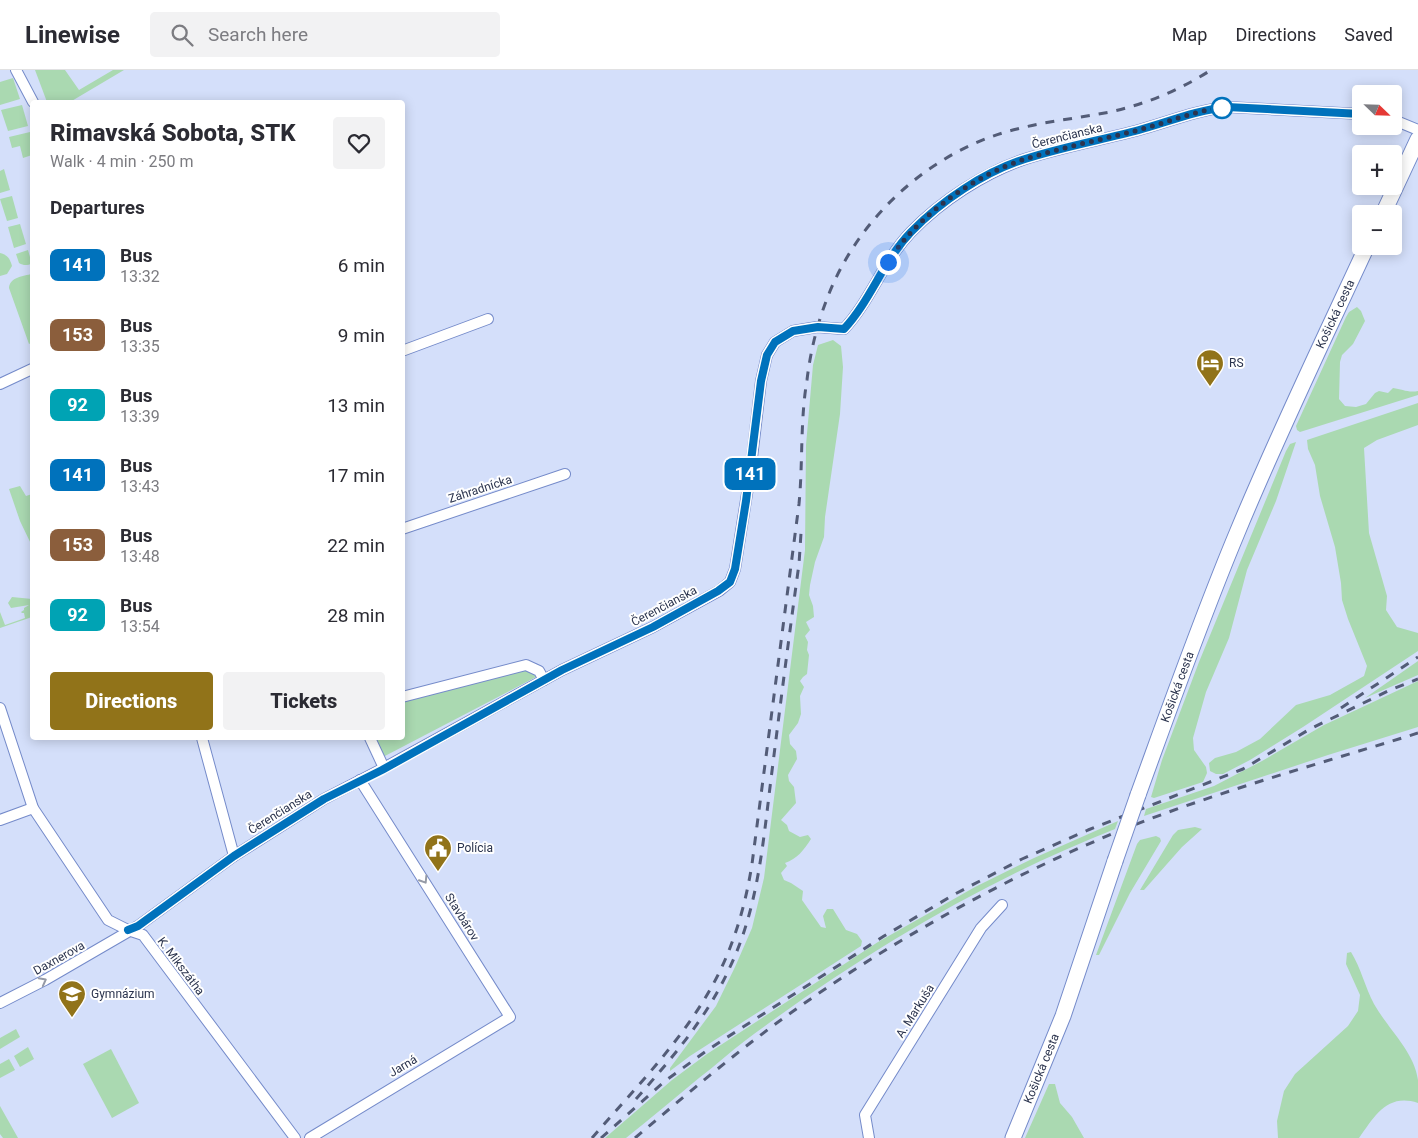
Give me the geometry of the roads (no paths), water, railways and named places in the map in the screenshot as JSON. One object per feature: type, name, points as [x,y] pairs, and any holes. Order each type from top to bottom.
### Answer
[{"type":"main road","points":[[1387,205],[1418,139]]},
{"type":"main road","name":"Košická cesta","points":[[1013,1138],[1063,1016],[1138,795],[1198,630],[1237,533],[1363,255]]},
{"type":"street","points":[[16,70],[31,100]]},
{"type":"street","name":"Čerenčianska","points":[[128,930],[138,926],[234,856],[324,799],[544,680],[653,627],[718,591],[730,582],[735,569],[761,381],[767,355],[775,342],[793,331],[818,327],[844,329],[866,300],[896,249],[924,219],[956,194],[991,174],[1024,160],[1140,130],[1207,109],[1227,107],[1352,114]]},
{"type":"street","points":[[1402,123],[1418,130]]},
{"type":"street","points":[[405,350],[488,319]]},
{"type":"street","points":[[0,384],[30,370]]},
{"type":"street","name":"Záhradnícka","points":[[405,528],[566,474]]},
{"type":"street","points":[[405,697],[526,665],[539,671],[544,680]]},
{"type":"street","name":"K. Mikszátha","points":[[0,708],[33,808],[108,920],[143,935],[295,1138]]},
{"type":"street","points":[[203,740],[234,856]]},
{"type":"street","points":[[371,740],[384,768]]},
{"type":"street","name":"Stavbárov","points":[[360,780],[510,1017]]},
{"type":"street","points":[[0,820],[33,808]]},
{"type":"street","name":"A. Markuša","points":[[869,1138],[866,1115],[981,928],[1002,904]]},
{"type":"street","name":"Daxnerova","points":[[0,1003],[88,956],[128,930]]},
{"type":"street","name":"Jarná","points":[[310,1138],[510,1017]]},
{"type":"railway","points":[[592,1138],[661,1059],[692,1018],[719,973],[740,920],[752,864],[799,504],[803,411],[809,367],[824,306],[848,255],[886,206],[933,166],[960,151],[988,138],[1017,129],[1110,112],[1137,105],[1175,90],[1211,70]]},
{"type":"railway","points":[[636,1099],[688,1037],[711,1003],[730,967],[747,922],[762,851],[799,564],[801,533]]},
{"type":"railway","points":[[1341,708],[1418,657]]},
{"type":"railway","points":[[601,1138],[665,1081],[709,1049],[884,936],[955,894],[1022,859],[1088,830],[1243,769],[1310,729],[1390,690],[1418,679]]},
{"type":"railway","points":[[635,1138],[732,1058],[792,1012],[872,959],[997,887],[1085,846],[1164,814],[1236,789],[1418,733]]},
{"type":"place","name":"RS","points":[[1210,387]]},
{"type":"place","name":"Polícia","points":[[438,872]]},
{"type":"place","name":"Gymnázium","points":[[72,1018]]}]
